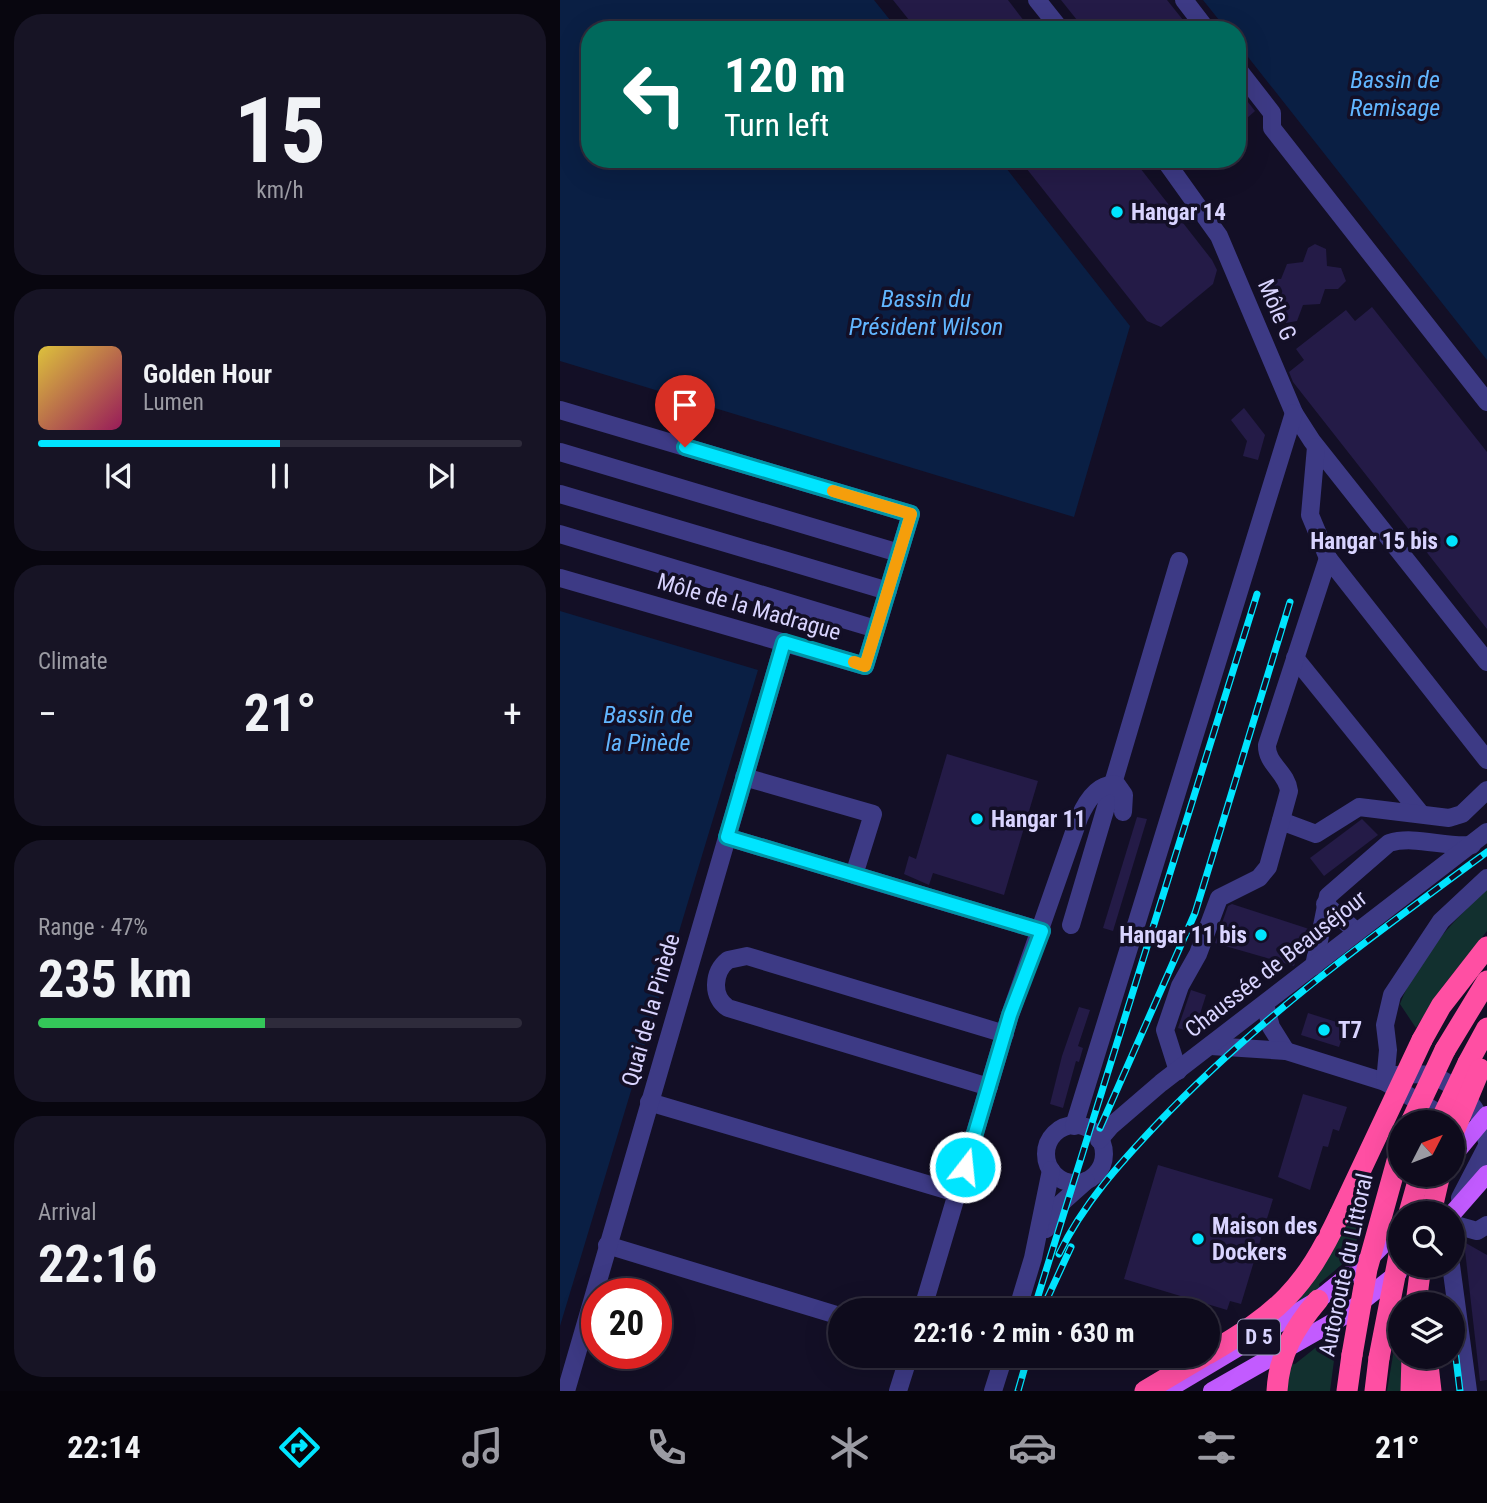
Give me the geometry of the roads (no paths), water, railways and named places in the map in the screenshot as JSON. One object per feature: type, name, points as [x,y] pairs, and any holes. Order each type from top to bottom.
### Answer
[{"type":"highway","points":[[1220,1347],[1259,1324],[1284,1303],[1312,1269],[1422,1040],[1441,1006],[1487,947]]},
{"type":"highway","points":[[1418,1110],[1445,1050],[1487,981]]},
{"type":"highway","points":[[1463,1110],[1480,1068],[1487,1028]]},
{"type":"highway","points":[[1446,1110],[1480,1068]]},
{"type":"highway","name":"Autoroute du Littoral","points":[[1347,1391],[1369,1258],[1389,1187]]},
{"type":"highway","points":[[1375,1391],[1395,1278]]},
{"type":"highway","points":[[1277,1391],[1286,1349],[1295,1327],[1318,1300]]},
{"type":"highway","points":[[1145,1391],[1184,1368]]},
{"type":"highway","points":[[1411,1391],[1415,1369]]},
{"type":"highway","points":[[1421,1369],[1432,1391]]},
{"type":"main road","points":[[1465,1142],[1485,1119]]},
{"type":"main road","points":[[1463,1201],[1487,1174]]},
{"type":"main road","name":"D 5","points":[[1166,1391],[1318,1300],[1370,1258],[1388,1239]]},
{"type":"main road","name":"D 5","points":[[1212,1391],[1342,1317],[1390,1278]]},
{"type":"street","points":[[1037,0],[1054,21]]},
{"type":"street","points":[[1184,0],[1200,21]]},
{"type":"street","points":[[1246,80],[1272,113],[1272,128],[1487,402]]},
{"type":"street","name":"Môle G","points":[[1170,168],[1219,236],[1294,413],[1342,482],[1487,662]]},
{"type":"street","name":"Môle de la Madrague","points":[[560,410],[911,514],[865,666],[560,578]]},
{"type":"street","points":[[1074,1126],[1294,413]]},
{"type":"street","points":[[1316,447],[1310,515],[1328,558],[1487,760]]},
{"type":"street","points":[[560,452],[899,552]]},
{"type":"street","points":[[560,494],[888,591]]},
{"type":"street","points":[[560,534],[876,629]]},
{"type":"street","points":[[1178,1071],[1165,1030],[1180,986],[1202,946],[1219,898],[1264,874],[1281,821],[1289,784],[1269,758],[1267,745],[1328,558]]},
{"type":"street","points":[[1071,925],[1179,561]]},
{"type":"street","name":"Quai de la Pinède","points":[[566,1391],[784,642]]},
{"type":"street","points":[[1296,658],[1421,814]]},
{"type":"street","points":[[744,776],[873,814],[854,875]]},
{"type":"street","points":[[1113,784],[1124,794],[1124,812]]},
{"type":"street","points":[[926,1298],[1005,1034],[1083,810],[1096,792],[1113,784]]},
{"type":"street","points":[[1281,821],[1316,834],[1359,807],[1454,817],[1462,814],[1487,790]]},
{"type":"street","name":"Chaussée de Beauséjour","points":[[1099,1140],[1111,1126],[1178,1071],[1487,832]]},
{"type":"street","points":[[727,837],[1042,931]]},
{"type":"street","points":[[1314,966],[1325,904],[1334,888],[1389,843],[1399,840],[1451,846],[1472,845]]},
{"type":"street","points":[[1385,1079],[1388,1050],[1385,1025],[1387,1012],[1403,975],[1441,920],[1487,878]]},
{"type":"street","points":[[1325,904],[1357,932]]},
{"type":"street","points":[[989,1087],[728,1009],[718,997],[718,975],[728,960],[747,956],[1005,1034]]},
{"type":"street","points":[[1265,1004],[1271,1027],[1286,1051]]},
{"type":"street","points":[[1211,1046],[1286,1051],[1385,1079],[1428,1110]]},
{"type":"street","points":[[1388,1050],[1426,1074],[1452,1084],[1485,1119],[1487,1145],[1458,1201]]},
{"type":"street","points":[[1452,1084],[1480,1068]]},
{"type":"street","points":[[1385,1079],[1426,1074]]},
{"type":"street","points":[[649,1102],[957,1193]]},
{"type":"street","points":[[1465,1119],[1485,1119]]},
{"type":"street","points":[[1033,1258],[1052,1214],[1100,1168],[1103,1159],[1099,1140],[1085,1128],[1074,1126],[1058,1131],[1047,1145],[1047,1162],[1051,1170],[1064,1181],[1086,1181]]},
{"type":"street","points":[[1021,1298],[1033,1258],[1051,1170]]},
{"type":"street","points":[[1465,1228],[1477,1231],[1487,1225]]},
{"type":"street","points":[[607,1245],[828,1312]]},
{"type":"street","points":[[1453,1278],[1468,1391]]},
{"type":"street","points":[[898,1391],[905,1368]]},
{"type":"street","points":[[993,1391],[1000,1368]]},
{"type":"water","name":"Bassin du Président Wilson","points":[[560,0],[874,0],[891,21],[581,21],[581,168],[1006,168],[1130,326],[1074,517],[560,361]]},
{"type":"water","name":"Bassin de Remisage","points":[[1203,0],[1487,0],[1487,360],[1246,54],[1246,21],[1220,21]]},
{"type":"water","name":"Bassin de la Pinède","points":[[560,611],[758,670],[560,1326]]},
{"type":"railway","points":[[1037,1298],[1257,594]]},
{"type":"railway","points":[[1100,1128],[1195,913],[1290,602]]},
{"type":"railway","points":[[1059,1254],[1079,1218],[1103,1185],[1196,1085],[1316,980],[1487,852]]},
{"type":"railway","points":[[1047,1298],[1071,1247]]},
{"type":"railway","points":[[1018,1391],[1025,1368]]},
{"type":"railway","points":[[1457,1369],[1460,1391]]},
{"type":"place","name":"Hangar 14","points":[[1117,212]]},
{"type":"place","name":"Hangar 15 bis","points":[[1452,541]]},
{"type":"place","name":"Hangar 11","points":[[977,819]]},
{"type":"place","name":"Hangar 11 bis","points":[[1261,935]]},
{"type":"place","name":"T7","points":[[1324,1030]]},
{"type":"place","name":"Maison des Dockers","points":[[1198,1239]]}]
